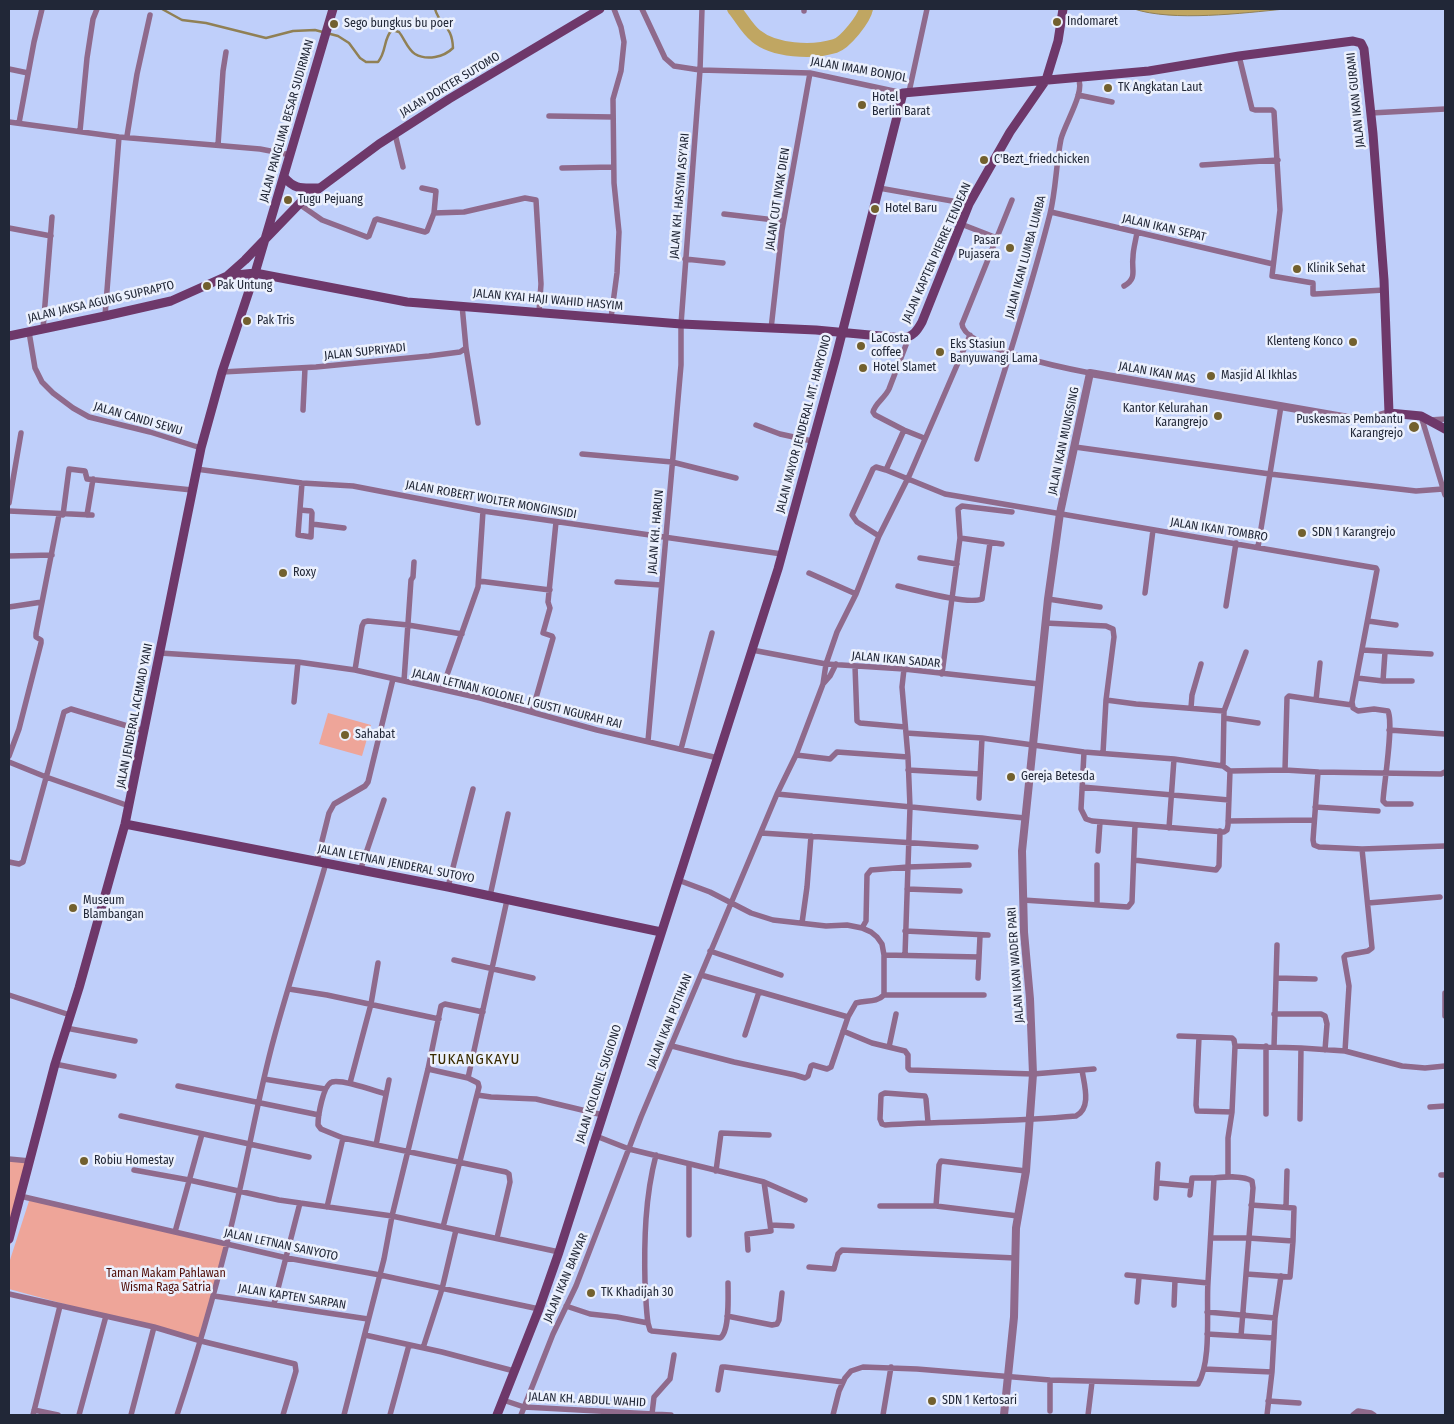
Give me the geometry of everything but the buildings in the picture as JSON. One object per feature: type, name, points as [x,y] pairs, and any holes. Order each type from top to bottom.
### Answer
[{"type":"main road","name":"JALAN PANGLIMA BESAR SUDIRMAN","points":[[254,273],[291,155],[333,9]]},
{"type":"main road","name":"JALAN KAPTEN PIERRE TENDEAN","points":[[842,332],[893,337],[909,337],[916,333],[970,204],[1010,132],[1046,80],[1056,49],[1064,9]]},
{"type":"main road","name":"JALAN DOKTER SUTOMO","points":[[227,276],[299,204],[318,188],[394,134],[597,10]]},
{"type":"main road","name":"JALAN IKAN GURAMI","points":[[1046,80],[1149,71],[1238,56],[1353,41],[1361,43],[1364,50],[1371,113],[1384,290],[1389,413]]},
{"type":"main road","name":"JALAN IMAM BONJOL","points":[[906,92],[1046,80]]},
{"type":"main road","name":"JALAN MAYOR JENDERAL MT. HARYONO","points":[[718,758],[782,554],[906,92]]},
{"type":"main road","points":[[284,178],[296,187],[318,188]]},
{"type":"main road","name":"JALAN JAKSA AGUNG SUPRAPTO","points":[[9,336],[171,301],[227,276],[254,273]]},
{"type":"main road","name":"JALAN KYAI HAJI WAHID HASYIM","points":[[254,273],[407,302],[681,324],[842,332]]},
{"type":"main road","name":"JALAN JENDERAL ACHMAD YANI","points":[[9,1240],[55,1064],[125,824],[196,469],[222,372],[254,273]]},
{"type":"main road","points":[[1389,413],[1425,418],[1445,429]]},
{"type":"main road","name":"JALAN KOLONEL SUGIONO","points":[[497,1415],[559,1252],[718,758]]},
{"type":"main road","name":"JALAN LETNAN JENDERAL SUTOYO","points":[[125,824],[448,887],[662,932]]},
{"type":"street","points":[[19,123],[42,9]]},
{"type":"street","points":[[80,131],[87,58],[93,19],[97,9]]},
{"type":"street","points":[[611,318],[618,273],[619,232],[613,168],[613,99],[621,71],[624,42],[619,20],[614,9]]},
{"type":"street","name":"JALAN IMAM BONJOL","points":[[642,9],[665,58],[674,66],[700,70],[810,74],[906,92]]},
{"type":"street","name":"JALAN KH. HASYIM ASY'ARI","points":[[681,324],[700,70],[702,9]]},
{"type":"street","points":[[906,92],[927,9]]},
{"type":"street","points":[[127,136],[137,74],[150,16]]},
{"type":"street","points":[[218,145],[226,52]]},
{"type":"street","points":[[1238,56],[1252,108],[1274,112],[1280,213],[1271,275],[1273,277],[1312,283],[1314,294],[1384,290]]},
{"type":"street","points":[[9,69],[28,72]]},
{"type":"street","name":"JALAN CUT NYAK DIEN","points":[[771,329],[783,221],[810,74]]},
{"type":"street","name":"JALAN IKAN LUMBA LUMBA","points":[[977,459],[1011,354],[1051,212],[1063,131],[1081,86],[1078,78]]},
{"type":"street","points":[[1078,95],[1112,102]]},
{"type":"street","points":[[1371,113],[1445,110]]},
{"type":"street","points":[[549,116],[613,117]]},
{"type":"street","points":[[9,122],[119,137],[127,136],[218,145],[291,155]]},
{"type":"street","points":[[394,134],[403,167]]},
{"type":"street","points":[[105,316],[119,137]]},
{"type":"street","points":[[1202,165],[1278,160]]},
{"type":"street","points":[[562,168],[613,168]]},
{"type":"street","points":[[299,204],[322,220],[367,237],[377,219],[425,232],[434,213],[436,191],[422,188]]},
{"type":"street","points":[[879,188],[970,204]]},
{"type":"street","points":[[434,213],[464,212],[525,198],[536,200],[541,284],[539,312]]},
{"type":"street","points":[[823,684],[826,664],[837,632],[856,594],[879,536],[908,480],[924,438],[970,335],[963,330],[962,324],[1012,200]]},
{"type":"street","name":"JALAN IKAN SEPAT","points":[[1051,212],[1273,264]]},
{"type":"street","points":[[724,214],[783,221]]},
{"type":"street","points":[[43,328],[52,217]]},
{"type":"street","points":[[962,224],[997,238]]},
{"type":"street","points":[[9,228],[51,236]]},
{"type":"street","points":[[1124,286],[1131,282],[1133,275],[1132,257],[1137,232]]},
{"type":"street","points":[[685,259],[723,262]]},
{"type":"street","points":[[462,305],[466,348],[478,423]]},
{"type":"street","name":"JALAN KH. HARUN","points":[[648,741],[681,365],[681,324]]},
{"type":"street","name":"JALAN CANDI SEWU","points":[[29,332],[35,368],[42,382],[73,408],[89,417],[150,432],[201,448]]},
{"type":"street","name":"JALAN IKAN MAS","points":[[970,335],[1011,354],[1048,365],[1090,373],[1355,419],[1371,418],[1389,413]]},
{"type":"street","points":[[909,337],[889,389],[873,410],[876,415],[924,438]]},
{"type":"street","name":"JALAN SUPRIYADI","points":[[222,372],[305,368],[429,356],[460,352],[466,348]]},
{"type":"street","points":[[302,410],[305,368]]},
{"type":"street","name":"JALAN IKAN MUNGSING","points":[[1060,513],[1090,373]]},
{"type":"street","points":[[1258,547],[1281,406]]},
{"type":"street","points":[[1445,419],[1425,418],[1445,495]]},
{"type":"street","points":[[756,425],[780,434],[812,442]]},
{"type":"street","points":[[879,536],[857,522],[852,515],[873,469],[876,467],[886,470],[904,430]]},
{"type":"street","points":[[9,503],[20,433]]},
{"type":"street","points":[[1075,447],[1270,474],[1416,491],[1443,489]]},
{"type":"street","points":[[582,454],[672,462],[736,478]]},
{"type":"street","points":[[9,756],[26,705],[41,642],[36,637],[36,633],[61,515],[68,469],[85,472],[85,478],[93,480],[192,490]]},
{"type":"street","name":"JALAN ROBERT WOLTER MONGINSIDI","points":[[196,469],[302,483],[353,486],[483,511],[782,554]]},
{"type":"street","name":"JALAN IKAN TOMBRO","points":[[886,470],[939,492],[1153,530],[1374,566],[1377,570],[1368,621]]},
{"type":"street","points":[[9,512],[90,515],[93,480]]},
{"type":"street","points":[[300,510],[311,511],[313,516],[311,536],[298,535],[302,483]]},
{"type":"street","points":[[942,674],[960,538],[958,509],[960,506],[1012,512]]},
{"type":"street","points":[[442,689],[479,581],[483,511]]},
{"type":"street","name":"JALAN IKAN WADER PARI","points":[[1004,1415],[1014,1317],[1016,1228],[1026,1171],[1033,1074],[1030,999],[1024,932],[1022,851],[1045,623],[1060,513]]},
{"type":"street","points":[[532,712],[553,638],[543,633],[550,608],[548,604],[556,522]]},
{"type":"street","points":[[312,524],[344,528]]},
{"type":"street","points":[[1145,593],[1153,530]]},
{"type":"street","points":[[960,538],[1002,544]]},
{"type":"street","points":[[898,586],[952,598],[976,601],[982,599],[990,543]]},
{"type":"street","points":[[1226,606],[1236,543]]},
{"type":"street","points":[[9,556],[52,555]]},
{"type":"street","points":[[920,558],[957,564]]},
{"type":"street","points":[[404,681],[414,562]]},
{"type":"street","points":[[809,573],[856,594]]},
{"type":"street","points":[[479,581],[550,590]]},
{"type":"street","points":[[617,582],[661,585]]},
{"type":"street","points":[[1048,599],[1100,607]]},
{"type":"street","points":[[9,607],[42,602]]},
{"type":"street","points":[[1352,705],[1368,621],[1396,625]]},
{"type":"street","points":[[355,670],[364,622],[408,625],[462,634]]},
{"type":"street","points":[[1045,623],[1106,626],[1113,630],[1114,637],[1106,700],[1103,753]]},
{"type":"street","points":[[681,749],[712,633]]},
{"type":"street","name":"JALAN IKAN SADAR","points":[[752,650],[826,664],[1039,684]]},
{"type":"street","points":[[1363,650],[1431,654]]},
{"type":"street","points":[[1223,766],[1224,711],[1246,652]]},
{"type":"street","points":[[1383,681],[1385,652]]},
{"type":"street","name":"JALAN LETNAN KOLONEL I GUSTI NGURAH RAI","points":[[160,653],[298,662],[355,670],[442,689],[597,730],[718,758]]},
{"type":"street","points":[[294,702],[298,662]]},
{"type":"street","points":[[1316,700],[1320,663]]},
{"type":"street","points":[[823,684],[830,676],[836,664]]},
{"type":"street","points":[[1191,708],[1192,695],[1201,664]]},
{"type":"street","points":[[855,666],[854,684],[857,721],[860,723],[1084,752],[1174,759],[1223,766],[1230,771],[1285,770],[1441,774],[1445,772]]},
{"type":"street","points":[[904,670],[902,687],[910,807],[905,955]]},
{"type":"street","points":[[1357,678],[1383,681],[1412,681]]},
{"type":"street","points":[[317,861],[329,813],[334,804],[365,786],[368,782],[394,679]]},
{"type":"street","name":"JALAN IKAN PUTIHAN","points":[[629,1149],[731,901],[796,755],[823,684]]},
{"type":"street","points":[[1285,770],[1288,697],[1352,705],[1358,711],[1374,709],[1388,711],[1390,717],[1383,801],[1386,804],[1411,804]]},
{"type":"street","points":[[1106,700],[1224,711]]},
{"type":"street","points":[[9,862],[19,864],[23,862],[64,712],[71,709],[144,731]]},
{"type":"street","points":[[1224,718],[1258,723]]},
{"type":"street","points":[[1389,730],[1445,734]]},
{"type":"street","points":[[979,798],[982,738]]},
{"type":"street","points":[[796,755],[830,759],[837,752],[908,757]]},
{"type":"street","points":[[1084,752],[1082,812],[1086,819],[1100,822],[1169,828],[1227,830],[1230,771]]},
{"type":"street","points":[[1169,828],[1174,759]]},
{"type":"street","points":[[9,762],[129,806]]},
{"type":"street","points":[[908,770],[980,774]]},
{"type":"street","points":[[1318,772],[1314,845],[1319,847],[1362,849],[1445,846]]},
{"type":"street","points":[[1082,787],[1229,800]]},
{"type":"street","points":[[448,887],[473,789]]},
{"type":"street","points":[[777,794],[1025,818]]},
{"type":"street","points":[[360,871],[384,800]]},
{"type":"street","points":[[1315,807],[1378,811]]},
{"type":"street","points":[[490,896],[508,814]]},
{"type":"street","points":[[1228,821],[1314,820]]},
{"type":"street","points":[[1098,851],[1100,822]]},
{"type":"street","points":[[1023,900],[1125,908],[1130,905],[1132,902],[1136,825]]},
{"type":"street","points":[[1134,860],[1216,870],[1219,866],[1220,831]]},
{"type":"street","points":[[761,834],[976,847]]},
{"type":"street","points":[[802,923],[811,836]]},
{"type":"street","points":[[1345,1051],[1349,986],[1344,957],[1372,948],[1362,849]]},
{"type":"street","points":[[177,1415],[214,1296],[258,1102],[326,864]]},
{"type":"street","points":[[1097,865],[1097,905]]},
{"type":"street","points":[[862,928],[866,921],[869,872],[871,870],[969,866]]},
{"type":"street","points":[[678,880],[731,901],[751,913],[773,920],[826,926],[847,925],[862,928],[877,937],[882,944],[884,955],[884,995]]},
{"type":"street","points":[[906,889],[960,891]]},
{"type":"street","points":[[1368,904],[1440,897]]},
{"type":"street","points":[[468,1078],[507,900]]},
{"type":"street","points":[[905,931],[988,935]]},
{"type":"street","points":[[978,978],[980,936]]},
{"type":"street","points":[[1274,1047],[1277,945]]},
{"type":"street","points":[[710,952],[782,975]]},
{"type":"street","points":[[884,955],[979,957]]},
{"type":"street","points":[[454,960],[533,978]]},
{"type":"street","points":[[350,1083],[371,1004],[378,963]]},
{"type":"street","points":[[700,975],[848,1017]]},
{"type":"street","points":[[1276,978],[1314,979]]},
{"type":"street","points":[[289,989],[439,1019]]},
{"type":"street","points":[[745,1035],[759,992]]},
{"type":"street","points":[[1445,993],[1445,1016]]},
{"type":"street","points":[[672,1046],[805,1078],[808,1076],[813,1065],[827,1069],[831,1066],[848,1017],[856,1003],[874,1001],[884,995],[984,995]]},
{"type":"street","points":[[9,996],[70,1015]]},
{"type":"street","points":[[344,1415],[380,1275],[441,1006],[445,1004],[483,1012]]},
{"type":"street","points":[[889,1047],[896,1014]]},
{"type":"street","points":[[1274,1014],[1321,1014],[1325,1016],[1328,1024],[1325,1050]]},
{"type":"street","points":[[66,1028],[135,1041]]},
{"type":"street","points":[[843,1031],[902,1050],[907,1053],[908,1068],[910,1070],[1033,1074],[1094,1069]]},
{"type":"street","points":[[1179,1036],[1232,1038],[1234,1040],[1232,1112],[1228,1138],[1228,1177]]},
{"type":"street","points":[[1199,1037],[1197,1111],[1232,1112]]},
{"type":"street","points":[[1235,1046],[1345,1051],[1402,1066],[1425,1068],[1445,1066]]},
{"type":"street","points":[[1266,1046],[1266,1114]]},
{"type":"street","points":[[1300,1119],[1301,1048]]},
{"type":"street","points":[[55,1064],[114,1076]]},
{"type":"street","points":[[428,1069],[468,1078],[478,1083],[477,1095],[458,1162],[443,1227]]},
{"type":"street","points":[[928,1122],[925,1096],[885,1093],[881,1095],[880,1119],[882,1124],[1031,1120],[1076,1116],[1082,1112],[1086,1105],[1082,1070]]},
{"type":"street","points":[[264,1079],[325,1089]]},
{"type":"street","points":[[376,1145],[389,1080]]},
{"type":"street","points":[[386,1094],[350,1083],[331,1082],[325,1089],[318,1127],[343,1138],[502,1170],[509,1174],[510,1182],[497,1238]]},
{"type":"street","points":[[178,1086],[319,1115]]},
{"type":"street","points":[[477,1095],[536,1099],[603,1115]]},
{"type":"street","points":[[1430,1107],[1445,1106]]},
{"type":"street","points":[[121,1116],[309,1157]]},
{"type":"street","points":[[716,1171],[721,1133],[769,1135]]},
{"type":"street","points":[[175,1232],[202,1134]]},
{"type":"street","points":[[596,1136],[629,1149],[764,1182],[805,1200]]},
{"type":"street","points":[[327,1207],[343,1138]]},
{"type":"street","name":"JALAN IKAN BANYAR","points":[[521,1415],[553,1334],[576,1286],[629,1149]]},
{"type":"street","points":[[656,1155],[645,1231],[644,1263],[650,1330],[720,1338],[725,1333],[728,1283]]},
{"type":"street","points":[[9,1159],[30,1162]]},
{"type":"street","points":[[936,1206],[939,1165],[941,1161],[1026,1171]]},
{"type":"street","points":[[1156,1198],[1158,1164]]},
{"type":"street","points":[[689,1165],[689,1235]]},
{"type":"street","points":[[134,1170],[239,1190],[279,1200],[392,1216],[559,1252]]},
{"type":"street","points":[[1286,1207],[1287,1171]]},
{"type":"street","points":[[1190,1195],[1191,1180],[1193,1178],[1248,1178],[1252,1181],[1241,1336]]},
{"type":"street","points":[[833,1415],[843,1382],[851,1371],[863,1367],[891,1367],[1009,1378],[1092,1382],[1195,1385],[1199,1383],[1204,1369],[1207,1334],[1214,1178]]},
{"type":"street","points":[[748,1250],[746,1234],[771,1232],[764,1182]]},
{"type":"street","points":[[1158,1183],[1191,1186]]},
{"type":"street","name":"JALAN LETNAN SANYOTO","points":[[20,1196],[286,1258],[380,1275],[538,1309]]},
{"type":"street","points":[[274,1304],[300,1203]]},
{"type":"street","points":[[1246,1274],[1290,1277],[1293,1241],[1294,1208],[1251,1205]]},
{"type":"street","points":[[880,1206],[936,1206],[1018,1216]]},
{"type":"street","points":[[771,1225],[792,1226]]},
{"type":"street","points":[[422,1348],[442,1289],[456,1230]]},
{"type":"street","points":[[1211,1238],[1293,1241]]},
{"type":"street","points":[[809,1267],[834,1269],[838,1254],[842,1250],[1015,1258]]},
{"type":"street","points":[[1127,1275],[1208,1282]]},
{"type":"street","points":[[1267,1415],[1275,1318],[1281,1276]]},
{"type":"street","points":[[1137,1302],[1139,1277]]},
{"type":"street","points":[[1174,1305],[1175,1280]]},
{"type":"street","points":[[727,1316],[772,1325],[777,1324],[782,1293]]},
{"type":"street","points":[[9,1294],[154,1327],[201,1341],[295,1364],[297,1367],[284,1415]]},
{"type":"street","name":"JALAN KAPTEN SARPAN","points":[[214,1296],[368,1319]]},
{"type":"street","points":[[58,1415],[33,1413],[60,1306]]},
{"type":"street","points":[[566,1306],[590,1314],[648,1323]]},
{"type":"street","points":[[1207,1312],[1275,1318]]},
{"type":"street","points":[[79,1415],[106,1316]]},
{"type":"street","points":[[131,1415],[154,1327]]},
{"type":"street","points":[[1207,1334],[1274,1338]]},
{"type":"street","points":[[365,1336],[514,1371]]},
{"type":"street","points":[[390,1415],[409,1345]]},
{"type":"street","points":[[652,1414],[654,1397],[670,1379],[674,1355]]},
{"type":"street","points":[[718,1390],[722,1367],[843,1382]]},
{"type":"street","points":[[883,1415],[891,1367]]},
{"type":"street","points":[[1204,1369],[1272,1372]]},
{"type":"street","points":[[1050,1380],[1050,1411]]},
{"type":"street","points":[[1088,1415],[1092,1382]]},
{"type":"street","name":"JALAN KH. ABDUL WAHID","points":[[503,1400],[524,1408],[671,1415]]},
{"type":"street","points":[[1268,1402],[1299,1403]]},
{"type":"street","points":[[1353,1415],[1358,1411],[1374,1415]]},
{"type":"green space","name":"Sahabat","points":[[328,713],[371,725],[362,756],[319,744]]},
{"type":"green space","points":[[9,1159],[30,1162],[9,1250]]},
{"type":"green space","name":"Taman Makam Pahlawan Wisma Raga Satria","points":[[30,1198],[226,1245],[201,1341],[9,1289],[9,1263]]},
{"type":"shaded area","points":[[1134,9],[1285,9],[1188,16],[1150,13]]},
{"type":"waterway","points":[[162,9],[182,20],[206,23],[266,38],[293,31],[315,30],[338,36],[349,43],[360,58],[366,62],[378,62],[383,54],[387,37],[392,30],[399,32],[410,50],[420,56],[430,58],[440,56],[453,48],[450,34],[435,9]]},
{"type":"waterway","points":[[734,9],[750,30],[764,41],[783,48],[805,50],[826,48],[839,44],[854,30],[866,9]]},
{"type":"place","name":"Indomaret","points":[[1057,22]]},
{"type":"place","name":"Sego bungkus bu poer","points":[[334,24]]},
{"type":"place","name":"TK Angkatan Laut","points":[[1108,88]]},
{"type":"place","name":"Hotel Berlin Barat","points":[[862,105]]},
{"type":"place","name":"C'Bezt_friedchicken","points":[[984,160]]},
{"type":"place","name":"Tugu Pejuang","points":[[288,200]]},
{"type":"place","name":"Hotel Baru","points":[[875,209]]},
{"type":"place","name":"Pasar Pujasera","points":[[1010,248]]},
{"type":"place","name":"Klinik Sehat","points":[[1297,269]]},
{"type":"place","name":"Pak Untung","points":[[207,286]]},
{"type":"place","name":"Pak Tris","points":[[247,321]]},
{"type":"place","name":"Klenteng Konco","points":[[1353,342]]},
{"type":"place","name":"LaCosta coffee","points":[[861,346]]},
{"type":"place","name":"Eks Stasiun Banyuwangi Lama","points":[[940,352]]},
{"type":"place","name":"Hotel Slamet","points":[[863,368]]},
{"type":"place","name":"Masjid Al Ikhlas","points":[[1211,376]]},
{"type":"place","name":"Kantor Kelurahan Karangrejo","points":[[1218,416]]},
{"type":"place","name":"Puskesmas Pembantu Karangrejo","points":[[1414,427]]},
{"type":"place","name":"SDN 1 Karangrejo","points":[[1302,533]]},
{"type":"place","name":"Roxy","points":[[283,573]]},
{"type":"place","name":"Sahabat","points":[[345,735]]},
{"type":"place","name":"Gereja Betesda","points":[[1011,777]]},
{"type":"place","name":"Museum Blambangan","points":[[73,908]]},
{"type":"place","name":"Robiu Homestay","points":[[84,1161]]},
{"type":"place","name":"TK Khadijah 30","points":[[591,1293]]},
{"type":"place","name":"SDN 1 Kertosari","points":[[932,1401]]},
{"type":"district","name":"TUKANGKAYU","points":[[475,1060]]}]
